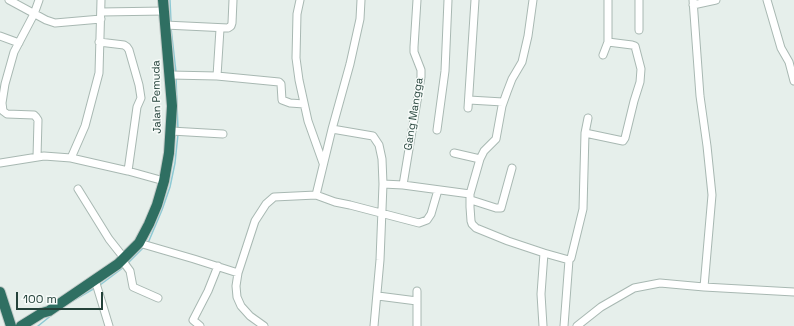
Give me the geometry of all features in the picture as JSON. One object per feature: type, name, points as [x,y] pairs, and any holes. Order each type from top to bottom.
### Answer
[{"type":"highway","name":"Jalan Pemuda","points":[[21,326],[42,313],[49,311],[96,285],[141,244],[157,205],[164,181],[172,131],[172,106],[175,75],[169,25],[164,0]]},
{"type":"highway","points":[[0,292],[11,326]]},
{"type":"highway","name":"Jalan Pemuda","points":[[34,326],[45,318],[49,311]]},
{"type":"street","points":[[9,0],[34,14],[55,23],[101,16],[165,11]]},
{"type":"street","points":[[37,157],[38,120],[34,116],[4,114],[2,103],[14,52],[34,14],[39,0]]},
{"type":"street","points":[[71,158],[84,126],[99,74],[101,16],[100,0]]},
{"type":"street","points":[[169,25],[225,29],[231,26],[233,0]]},
{"type":"street","points":[[300,0],[297,14],[296,58],[308,121],[323,164]]},
{"type":"street","points":[[316,195],[355,41],[360,19],[361,0]]},
{"type":"street","name":"Gang Mangga","points":[[403,185],[421,77],[421,70],[414,52],[417,0]]},
{"type":"street","points":[[437,130],[445,71],[448,0]]},
{"type":"street","points":[[468,108],[475,0]]},
{"type":"street","points":[[533,0],[528,36],[522,62],[512,79],[503,102],[496,139],[484,151],[480,159],[470,197],[471,221],[476,228],[508,242],[569,260]]},
{"type":"street","points":[[603,55],[608,42],[608,0]]},
{"type":"street","points":[[639,0],[639,30]]},
{"type":"street","points":[[704,287],[712,195],[700,96],[693,2],[716,0]]},
{"type":"street","points":[[767,0],[781,48],[789,62],[794,81]]},
{"type":"street","points":[[217,76],[220,28]]},
{"type":"street","points":[[0,36],[19,43]]},
{"type":"street","points":[[99,42],[124,45],[127,47],[139,85],[141,98],[137,107],[128,171]]},
{"type":"street","points":[[585,132],[623,141],[640,82],[641,69],[635,46],[608,42]]},
{"type":"street","points":[[175,75],[217,76],[279,82],[281,84],[282,100],[290,103],[304,104]]},
{"type":"street","points":[[469,100],[503,102]]},
{"type":"street","points":[[564,326],[569,260],[571,258],[584,209],[585,132],[588,118]]},
{"type":"street","points":[[332,129],[368,135],[376,139],[382,159],[382,213],[378,296],[374,326]]},
{"type":"street","points":[[172,131],[223,134]]},
{"type":"street","points":[[454,153],[480,159]]},
{"type":"street","points":[[0,163],[44,156],[71,158],[164,181]]},
{"type":"street","points":[[383,184],[438,190],[470,197],[496,208],[501,208],[512,168]]},
{"type":"street","points":[[78,189],[130,271],[133,287],[158,298]]},
{"type":"street","points":[[264,326],[250,316],[241,306],[237,297],[236,286],[238,273],[255,221],[266,204],[274,197],[316,195],[335,202],[419,223],[427,220],[431,214],[438,190]]},
{"type":"street","points":[[141,244],[238,273]]},
{"type":"street","points":[[543,326],[541,294],[544,253]]},
{"type":"street","points":[[200,326],[193,320],[208,291],[218,266]]},
{"type":"street","points":[[577,326],[601,307],[634,288],[660,283],[794,292]]},
{"type":"street","points":[[96,285],[109,326]]},
{"type":"street","points":[[417,291],[417,326]]},
{"type":"street","points":[[378,296],[417,301]]},
{"type":"waterway","points":[[170,0],[171,22]]},
{"type":"waterway","points":[[171,28],[176,72]]},
{"type":"waterway","points":[[176,78],[178,130]]},
{"type":"waterway","points":[[148,243],[170,187],[175,163],[178,134]]},
{"type":"waterway","points":[[127,264],[144,247]]},
{"type":"waterway","points":[[100,285],[124,267]]},
{"type":"waterway","points":[[69,303],[95,288]]},
{"type":"waterway","points":[[38,326],[53,314]]}]
